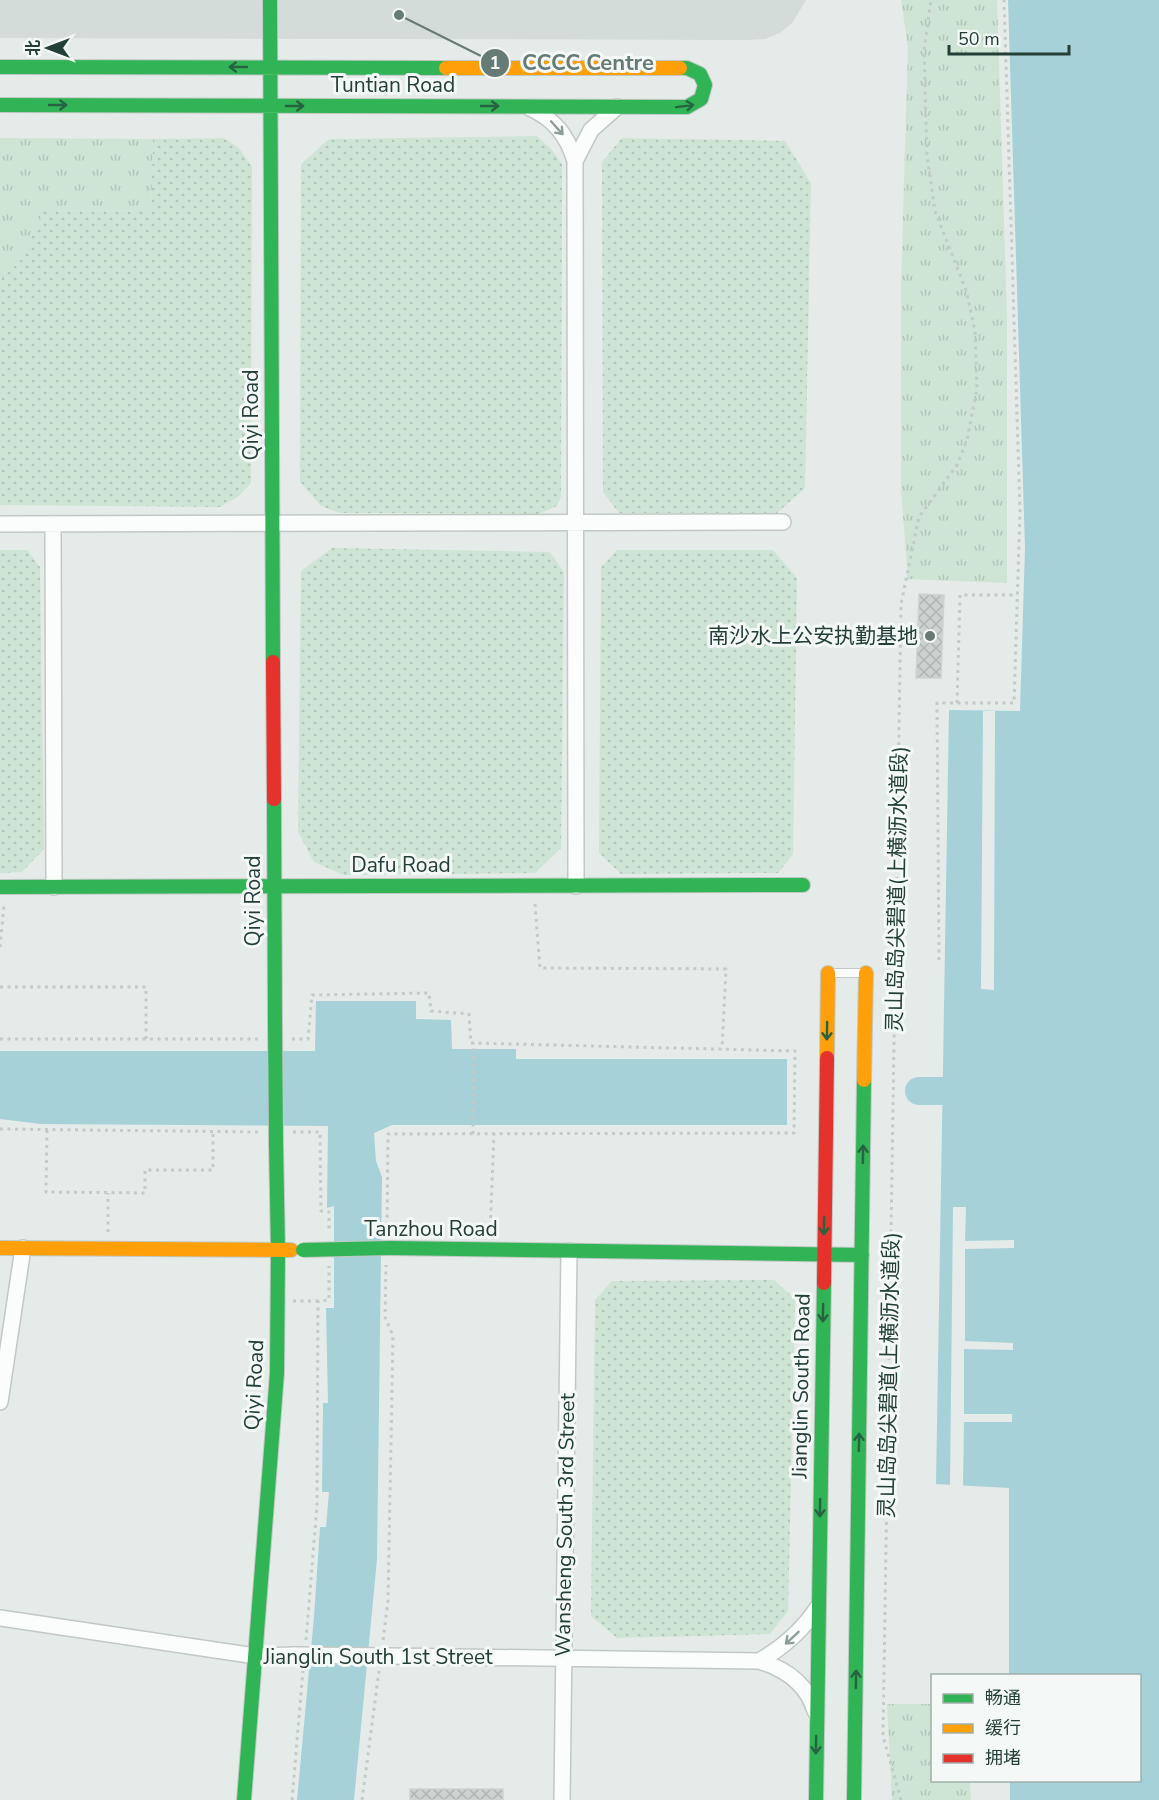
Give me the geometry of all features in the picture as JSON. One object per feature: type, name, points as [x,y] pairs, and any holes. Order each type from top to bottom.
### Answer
[{"type":"street","name":"Qiyi Road","points":[[244,1800],[277,1373],[270,0]]},
{"type":"street","name":"Tuntian Road","points":[[0,67],[687,68],[694,70],[704,80],[704,95],[694,105],[617,107],[0,105]]},
{"type":"street","points":[[527,106],[541,113],[563,133],[575,161],[576,886]]},
{"type":"street","points":[[575,161],[591,130],[617,107]]},
{"type":"street","points":[[0,524],[783,522]]},
{"type":"street","points":[[53,524],[54,887]]},
{"type":"street","name":"Dafu Road","points":[[3,887],[803,885]]},
{"type":"street","name":"Jianglin South Road","points":[[816,1800],[828,973]]},
{"type":"street","points":[[854,1800],[866,973]]},
{"type":"street","name":"Tanzhou Road","points":[[0,1248],[303,1250],[388,1248],[862,1255]]},
{"type":"street","points":[[0,1402],[23,1248]]},
{"type":"street","name":"Wansheng South 3rd Street","points":[[562,1800],[569,1251]]},
{"type":"street","points":[[759,1661],[786,1644],[809,1621],[818,1607]]},
{"type":"street","name":"Jianglin South 1st Street","points":[[0,1618],[256,1656],[385,1652],[564,1659],[759,1661]]},
{"type":"street","points":[[759,1661],[777,1667],[793,1677],[808,1694],[817,1715]]},
{"type":"lane","points":[[828,973],[866,973]]},
{"type":"path","name":"灵山岛岛尖碧道(上横沥水道段)","points":[[902,1800],[883,1736],[901,604],[919,517],[957,465],[967,440],[977,388],[975,331],[966,290],[935,211],[927,156],[924,50],[930,0]]},
{"type":"path","points":[[939,960],[937,703],[1014,703],[1020,511],[1004,0]]},
{"type":"path","points":[[957,703],[960,595],[1017,595]]},
{"type":"path","points":[[534,886],[540,968],[726,969],[722,1049]]},
{"type":"path","points":[[0,948],[3,887]]},
{"type":"path","points":[[0,987],[146,987],[146,1039]]},
{"type":"path","points":[[285,1039],[308,1039],[312,995],[429,993],[431,1011],[469,1014],[471,1043],[795,1051],[794,1133],[388,1134],[388,1248],[385,1317],[393,1336],[385,1652]]},
{"type":"path","points":[[0,1039],[261,1039]]},
{"type":"path","points":[[473,1134],[474,1043]]},
{"type":"path","points":[[46,1130],[46,1192],[145,1193],[145,1170],[213,1170],[213,1131]]},
{"type":"path","points":[[489,1250],[494,1134]]},
{"type":"path","points":[[108,1192],[108,1249]]},
{"type":"path","points":[[278,1301],[318,1301]]},
{"type":"path","points":[[363,1800],[379,1671]]},
{"type":"shaded area","points":[[0,0],[806,0],[793,22],[780,33],[765,39],[748,40],[0,38]]},
{"type":"green space","points":[[901,0],[997,0],[1007,317],[1007,583],[908,579],[901,490],[901,285],[908,47]]},
{"type":"green space","points":[[537,136],[552,150],[562,164],[561,497],[557,506],[538,514],[340,513],[321,506],[300,482],[301,164],[329,139]]},
{"type":"green space","points":[[0,138],[153,139],[151,211],[44,210],[20,261],[0,280]]},
{"type":"green space","points":[[224,138],[239,148],[252,167],[251,483],[238,497],[220,507],[0,505],[0,280],[20,261],[44,210],[151,211],[153,139]]},
{"type":"green space","points":[[622,138],[785,141],[811,183],[805,488],[777,513],[619,513],[603,492],[602,162]]},
{"type":"green space","points":[[332,548],[550,552],[564,572],[561,848],[535,873],[344,875],[314,862],[298,832],[301,571]]},
{"type":"green space","points":[[0,550],[27,550],[40,567],[44,849],[22,872],[0,873]]},
{"type":"green space","points":[[617,550],[773,550],[797,578],[793,854],[778,873],[621,874],[599,853],[601,567]]},
{"type":"green space","points":[[774,1280],[795,1299],[788,1611],[770,1634],[617,1638],[591,1616],[595,1300],[612,1281]]},
{"type":"green space","points":[[887,1704],[931,1704],[931,1782],[970,1782],[971,1800],[892,1800]]},
{"type":"water","points":[[1008,0],[1159,0],[1159,1800],[1010,1800],[1010,1782],[1141,1782],[1141,1674],[1009,1674],[1009,1488],[936,1484],[949,710],[1020,711],[1025,548]]},
{"type":"water","points":[[316,1001],[416,1001],[416,1019],[451,1020],[452,1049],[516,1049],[516,1059],[787,1059],[787,1125],[392,1125],[374,1133],[376,1161],[382,1177],[377,1559],[354,1800],[297,1800],[320,1527],[326,1527],[329,1492],[322,1492],[323,1403],[328,1403],[326,1308],[334,1308],[334,1206],[327,1208],[328,1126],[41,1124],[0,1119],[0,1051],[315,1051]]},
{"type":"pier","points":[[983,711],[995,711],[994,990],[981,989]]},
{"type":"pier","points":[[953,1207],[966,1207],[965,1241],[1014,1240],[1014,1248],[965,1249],[965,1341],[1013,1343],[1013,1350],[964,1349],[964,1414],[1012,1414],[1012,1422],[964,1422],[963,1486],[950,1486]]},
{"type":"building","name":"南沙水上公安执勤基地","points":[[919,594],[944,595],[941,678],[916,678]]},
{"type":"building","points":[[410,1789],[503,1789],[503,1800],[410,1800]]},
{"type":"waterway","points":[[919,1091],[980,1091]]},
{"type":"traffic: fast","points":[[270,0],[273,662]]},
{"type":"traffic: fast","points":[[0,67],[446,68]]},
{"type":"traffic: fast","points":[[0,105],[687,107],[701,99],[705,85],[700,74],[687,68],[680,68]]},
{"type":"traffic: fast","points":[[274,799],[275,1023]]},
{"type":"traffic: fast","points":[[0,887],[803,885]]},
{"type":"traffic: fast","points":[[275,1023],[276,1143]]},
{"type":"traffic: fast","points":[[854,1800],[864,1080]]},
{"type":"traffic: fast","points":[[244,1800],[277,1373],[276,1143]]},
{"type":"traffic: fast","points":[[390,1248],[862,1255]]},
{"type":"traffic: fast","points":[[303,1250],[390,1248]]},
{"type":"traffic: fast","points":[[816,1800],[824,1283]]},
{"type":"traffic: slow","points":[[446,68],[680,68]]},
{"type":"traffic: slow","points":[[827,1058],[828,973]]},
{"type":"traffic: slow","points":[[864,1080],[866,973]]},
{"type":"traffic: slow","points":[[0,1248],[291,1250]]},
{"type":"traffic: jam","points":[[273,662],[274,799]]},
{"type":"traffic: jam","points":[[824,1283],[827,1058]]},
{"type":"place","name":"CCCC Centre","points":[[399,15]]},
{"type":"place","name":"南沙水上公安执勤基地","points":[[930,636]]}]
